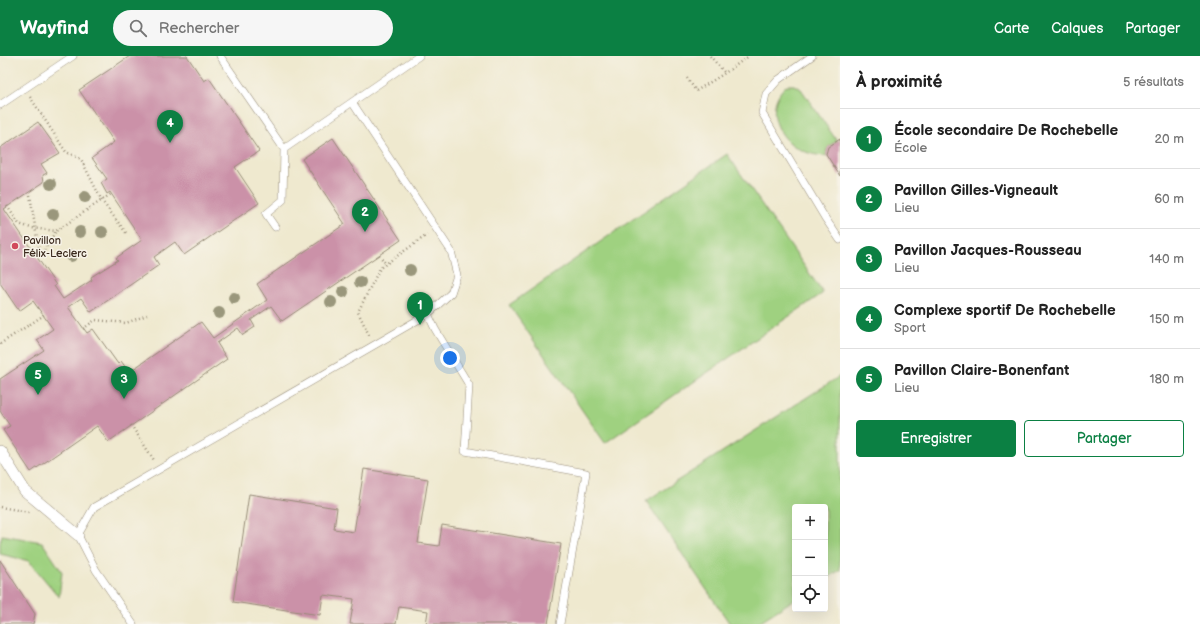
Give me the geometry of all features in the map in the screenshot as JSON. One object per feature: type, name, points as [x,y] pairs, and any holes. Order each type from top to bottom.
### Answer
[{"type":"street","points":[[0,451],[25,491],[78,535]]},
{"type":"lane","points":[[0,105],[73,56]]},
{"type":"lane","points":[[220,56],[284,149],[283,200],[266,214],[275,227]]},
{"type":"lane","points":[[284,149],[419,56]]},
{"type":"lane","points":[[812,56],[778,80],[766,94],[762,113],[825,218],[840,240]]},
{"type":"lane","points":[[133,624],[96,570],[78,535],[94,506],[428,314],[451,293],[457,275],[451,251],[352,102]]},
{"type":"lane","points":[[428,314],[469,384],[465,451],[586,473],[560,624]]},
{"type":"path","points":[[710,56],[726,73]]},
{"type":"path","points":[[687,78],[696,90],[726,73],[749,56]]},
{"type":"path","points":[[24,88],[66,152],[80,159],[102,201],[127,234]]},
{"type":"path","points":[[30,195],[40,257],[56,231],[111,194]]},
{"type":"path","points":[[7,206],[19,224],[56,231]]},
{"type":"path","points":[[374,345],[358,312],[380,268],[436,229]]},
{"type":"path","points":[[379,255],[386,264]]},
{"type":"path","points":[[0,344],[44,315]]},
{"type":"path","points":[[83,329],[95,320],[126,323],[147,315]]},
{"type":"path","points":[[131,426],[159,469]]},
{"type":"green space","points":[[787,85],[794,85],[801,89],[837,141],[830,145],[827,149],[827,156],[812,154],[797,148],[783,136],[779,129],[774,114],[775,106],[781,91]]},
{"type":"green space","points":[[727,154],[823,293],[605,443],[509,305]]},
{"type":"green space","points":[[840,376],[840,570],[828,578],[828,504],[792,504],[792,601],[756,624],[730,624],[646,501]]},
{"type":"green space","points":[[2,535],[42,542],[62,572],[59,597],[29,561],[0,554]]},
{"type":"building","points":[[130,56],[187,56],[204,81],[209,78],[259,151],[235,167],[259,203],[184,255],[175,242],[154,257],[159,265],[91,312],[81,298],[68,307],[87,333],[93,329],[118,364],[121,361],[129,372],[201,322],[213,338],[267,300],[257,284],[345,224],[302,159],[333,138],[401,240],[282,321],[271,306],[251,320],[255,327],[243,335],[238,328],[217,343],[227,359],[108,442],[97,426],[31,472],[3,430],[10,426],[0,411],[0,379],[44,350],[37,340],[53,329],[33,301],[19,311],[0,283],[0,148],[38,122],[60,153],[41,164],[47,173],[43,175],[44,182],[4,209],[56,285],[54,286],[63,299],[92,280],[91,277],[118,260],[116,258],[142,240],[110,192],[107,194],[101,183],[107,179],[92,158],[114,142],[79,90]]},
{"type":"building","points":[[840,139],[840,176],[826,154],[828,147]]},
{"type":"building","points":[[364,469],[428,479],[418,543],[439,546],[442,525],[561,544],[548,624],[426,624],[428,611],[399,607],[396,624],[350,624],[354,599],[323,595],[320,615],[233,602],[249,494],[337,508],[334,529],[354,532]]},
{"type":"building","points":[[0,560],[35,614],[33,624],[0,624]]},
{"type":"place","name":"Complexe sportif De Rochebelle","points":[[170,143]]},
{"type":"place","name":"Pavillon Gilles-Vigneault","points":[[365,232]]},
{"type":"place","name":"Pavillon Félix-Leclerc","points":[[15,246]]},
{"type":"place","name":"École secondaire De Rochebelle","points":[[420,325]]},
{"type":"place","name":"Pavillon Claire-Bonenfant","points":[[38,395]]},
{"type":"place","name":"Pavillon Jacques-Rousseau","points":[[124,399]]}]
